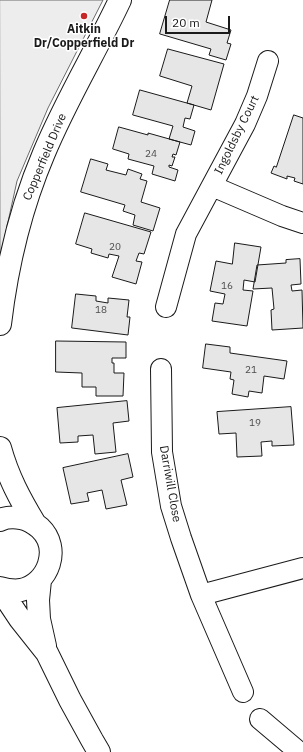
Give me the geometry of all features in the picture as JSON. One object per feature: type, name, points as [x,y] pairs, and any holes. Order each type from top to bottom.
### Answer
[{"type":"street","name":"Copperfield Drive","points":[[0,324],[15,241],[30,189],[58,122],[120,0]]},
{"type":"street","name":"Ingoldsby Court","points":[[166,307],[186,234],[245,124],[257,96],[268,61]]},
{"type":"street","name":"Ingoldsby Court","points":[[212,186],[282,216],[303,223]]},
{"type":"street","name":"Darriwill Close","points":[[161,370],[162,452],[171,506],[201,595],[243,692]]},
{"type":"street","points":[[0,448],[6,468],[21,502],[35,524]]},
{"type":"street","points":[[0,520],[14,517],[25,519],[35,524],[43,531],[51,551],[50,562],[46,572],[40,580],[31,587],[20,590],[0,589]]},
{"type":"street","points":[[201,595],[303,568]]},
{"type":"street","points":[[40,580],[38,600],[39,619],[47,653]]},
{"type":"street","points":[[0,589],[47,653],[70,700],[99,752]]},
{"type":"street","points":[[260,719],[299,752]]},
{"type":"shaded area","points":[[0,0],[103,0],[48,108],[17,181],[0,258]]},
{"type":"building","points":[[170,0],[212,0],[206,22],[231,30],[227,43],[231,44],[226,60],[209,55],[211,49],[160,34]]},
{"type":"building","points":[[168,49],[224,64],[211,110],[187,103],[192,86],[160,76]]},
{"type":"building","points":[[140,90],[194,105],[190,119],[185,118],[183,127],[195,131],[191,145],[169,139],[173,126],[133,115]]},
{"type":"building","points":[[294,115],[303,118],[303,184],[294,181],[295,178],[287,176],[287,179],[271,173],[274,166],[276,167]]},
{"type":"building","points":[[119,127],[180,142],[176,155],[173,154],[172,157],[175,157],[172,166],[169,165],[169,167],[178,170],[175,181],[152,174],[154,166],[128,159],[129,154],[113,149]]},
{"type":"building","points":[[91,159],[108,164],[106,170],[126,175],[128,169],[142,174],[140,179],[147,181],[141,202],[160,208],[153,231],[133,225],[135,215],[123,211],[125,205],[81,192]]},
{"type":"building","points":[[85,213],[151,232],[144,254],[139,253],[136,261],[142,262],[136,284],[112,277],[119,256],[109,254],[108,258],[91,253],[92,249],[76,244]]},
{"type":"building","points":[[235,243],[261,247],[255,282],[244,280],[243,290],[253,291],[247,326],[212,321],[215,303],[223,304],[225,294],[210,291],[216,261],[232,264]]},
{"type":"building","points":[[300,259],[301,284],[291,285],[292,291],[302,290],[303,328],[272,330],[271,310],[274,309],[272,288],[253,289],[257,265],[286,263],[286,260]]},
{"type":"building","points":[[76,294],[96,296],[96,301],[108,303],[108,298],[129,300],[127,317],[130,317],[128,335],[72,328]]},
{"type":"building","points":[[56,341],[126,342],[126,358],[112,358],[112,363],[114,363],[114,373],[124,373],[123,396],[96,396],[96,387],[82,387],[82,373],[56,372]]},
{"type":"building","points":[[206,344],[230,347],[230,353],[287,361],[284,379],[264,376],[262,393],[249,391],[248,397],[232,394],[234,380],[230,379],[231,372],[203,368]]},
{"type":"building","points":[[127,401],[129,421],[113,423],[116,452],[95,454],[93,435],[78,436],[78,442],[60,443],[57,408]]},
{"type":"building","points":[[291,407],[294,445],[272,446],[272,441],[261,442],[262,456],[237,457],[236,433],[219,434],[217,412]]},
{"type":"building","points":[[128,454],[133,477],[121,480],[127,505],[106,509],[102,490],[87,493],[89,501],[71,504],[63,468]]},
{"type":"place","name":"Aitkin Dr/Copperfield Dr","points":[[84,16]]}]
